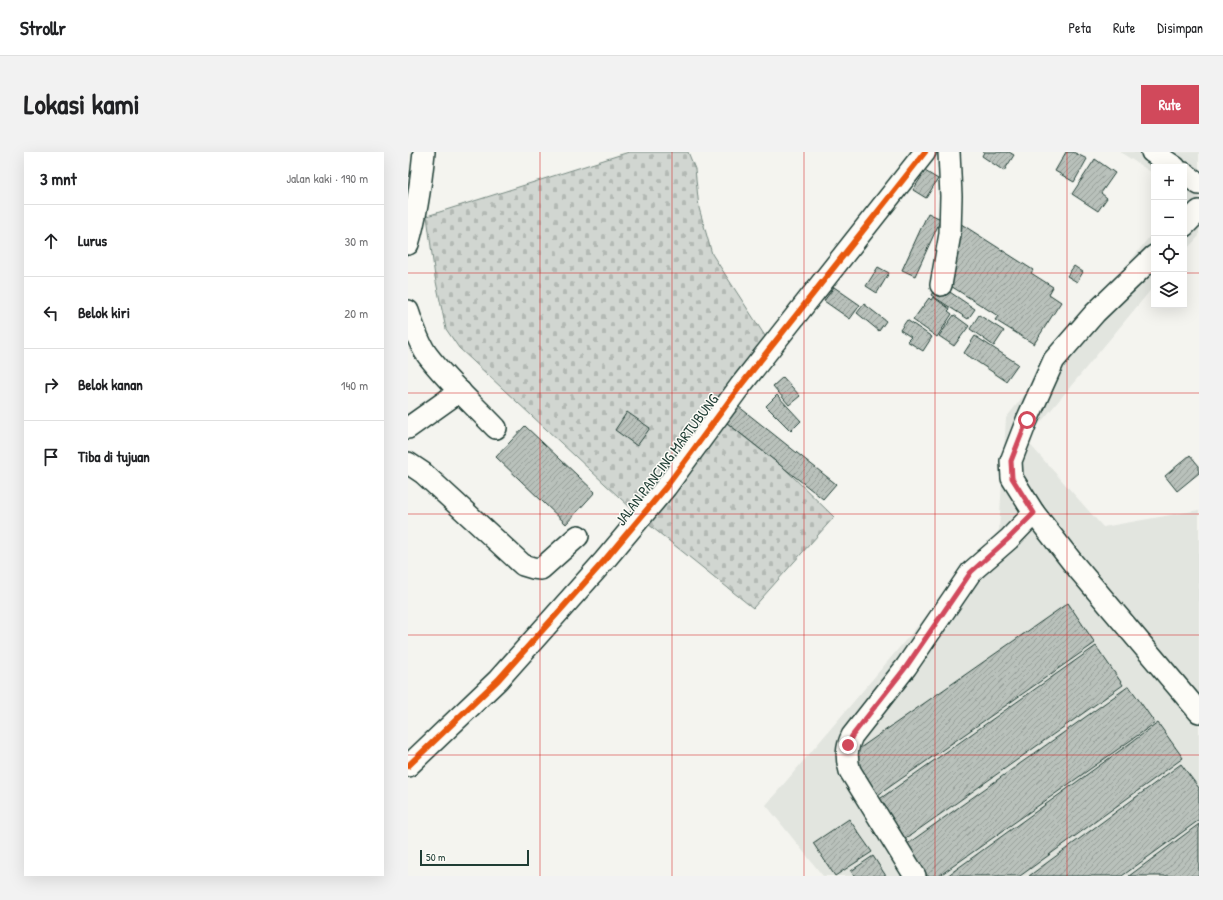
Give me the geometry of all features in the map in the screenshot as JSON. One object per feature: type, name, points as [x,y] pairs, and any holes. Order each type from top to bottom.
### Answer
[{"type":"street","points":[[408,244],[421,187],[424,152]]},
{"type":"street","name":"JALAN PANCING MARTUBUNG","points":[[408,766],[498,680],[604,562],[666,487],[741,385],[925,152]]},
{"type":"street","points":[[941,285],[950,234],[951,196],[949,152]]},
{"type":"street","points":[[1152,152],[1170,164]]},
{"type":"street","points":[[1187,175],[1199,184]]},
{"type":"street","points":[[1187,223],[1199,211]]},
{"type":"street","points":[[1151,259],[1095,313],[1054,360],[1027,420],[1011,461],[1012,478],[1034,513],[1073,563],[1199,712]]},
{"type":"street","points":[[408,311],[412,324],[427,355],[460,392],[496,428]]},
{"type":"street","points":[[408,428],[460,392]]},
{"type":"street","points":[[408,463],[423,473],[523,565],[541,569],[578,536]]},
{"type":"street","points":[[915,876],[850,771],[847,755],[848,745],[852,736],[906,667],[971,572],[1008,539],[1034,513]]},
{"type":"shaded area","points":[[1120,152],[1199,152],[1199,236],[1187,249],[1187,164],[1151,164],[1151,172]]},
{"type":"shaded area","points":[[1151,235],[1151,290],[1026,440],[1103,527],[1199,510],[1199,876],[823,876],[766,805],[999,530],[1006,418]]},
{"type":"green space","points":[[629,152],[688,152],[695,169],[699,208],[712,254],[776,353],[723,420],[785,469],[834,517],[753,608],[648,524],[459,348],[446,329],[435,277],[427,216]]},
{"type":"building","points":[[984,152],[1009,152],[1014,155],[1004,171],[982,156]]},
{"type":"building","points":[[1066,152],[1073,152],[1087,159],[1074,182],[1055,171]]},
{"type":"building","points":[[1095,159],[1115,173],[1101,193],[1107,198],[1098,211],[1072,194]]},
{"type":"building","points":[[925,171],[938,179],[926,198],[913,190]]},
{"type":"building","points":[[928,213],[941,219],[915,276],[902,270]]},
{"type":"building","points":[[955,220],[1033,270],[1031,273],[1053,287],[1049,294],[1061,302],[1034,344],[995,320],[998,316],[946,283]]},
{"type":"building","points":[[1074,266],[1083,272],[1077,282],[1067,276]]},
{"type":"building","points":[[878,267],[889,273],[877,293],[866,286]]},
{"type":"building","points":[[938,284],[975,309],[968,319],[931,295]]},
{"type":"building","points":[[834,287],[860,305],[850,319],[824,301]]},
{"type":"building","points":[[933,297],[950,309],[948,311],[952,314],[937,337],[913,320],[929,298],[931,300]]},
{"type":"building","points":[[864,304],[886,321],[879,331],[857,313]]},
{"type":"building","points":[[954,315],[969,326],[954,346],[939,336]]},
{"type":"building","points":[[979,315],[1004,331],[994,346],[970,329]]},
{"type":"building","points":[[907,320],[932,337],[923,351],[907,341],[911,337],[900,330]]},
{"type":"building","points":[[975,336],[1018,364],[1006,381],[964,353]]},
{"type":"building","points":[[783,377],[800,396],[789,405],[773,386]]},
{"type":"building","points":[[777,395],[801,421],[791,431],[766,406]]},
{"type":"building","points":[[738,406],[836,484],[823,499],[726,422]]},
{"type":"building","points":[[627,412],[650,428],[637,446],[615,430]]},
{"type":"building","points":[[525,426],[595,492],[566,524],[496,457]]},
{"type":"building","points":[[1190,455],[1199,466],[1199,473],[1177,491],[1165,476]]},
{"type":"building","points":[[1068,603],[1095,643],[878,795],[850,755]]},
{"type":"building","points":[[1096,646],[1123,685],[901,842],[874,803]]},
{"type":"building","points":[[1129,686],[1155,723],[939,876],[923,876],[903,847]]},
{"type":"building","points":[[1158,723],[1183,758],[1020,876],[947,876]]},
{"type":"building","points":[[1181,764],[1199,788],[1199,820],[1122,876],[1029,876]]},
{"type":"building","points":[[849,819],[872,852],[835,876],[813,843]]},
{"type":"building","points":[[1199,824],[1199,876],[1129,876]]},
{"type":"building","points":[[873,856],[886,876],[854,876],[851,871]]},
{"type":"cycle path","points":[[408,766],[498,680],[604,561],[666,487],[741,385],[925,152]]},
{"type":"route","points":[[848,745],[852,736],[906,667],[971,572],[1008,539],[1034,513],[1012,478],[1011,461],[1027,420]]}]
